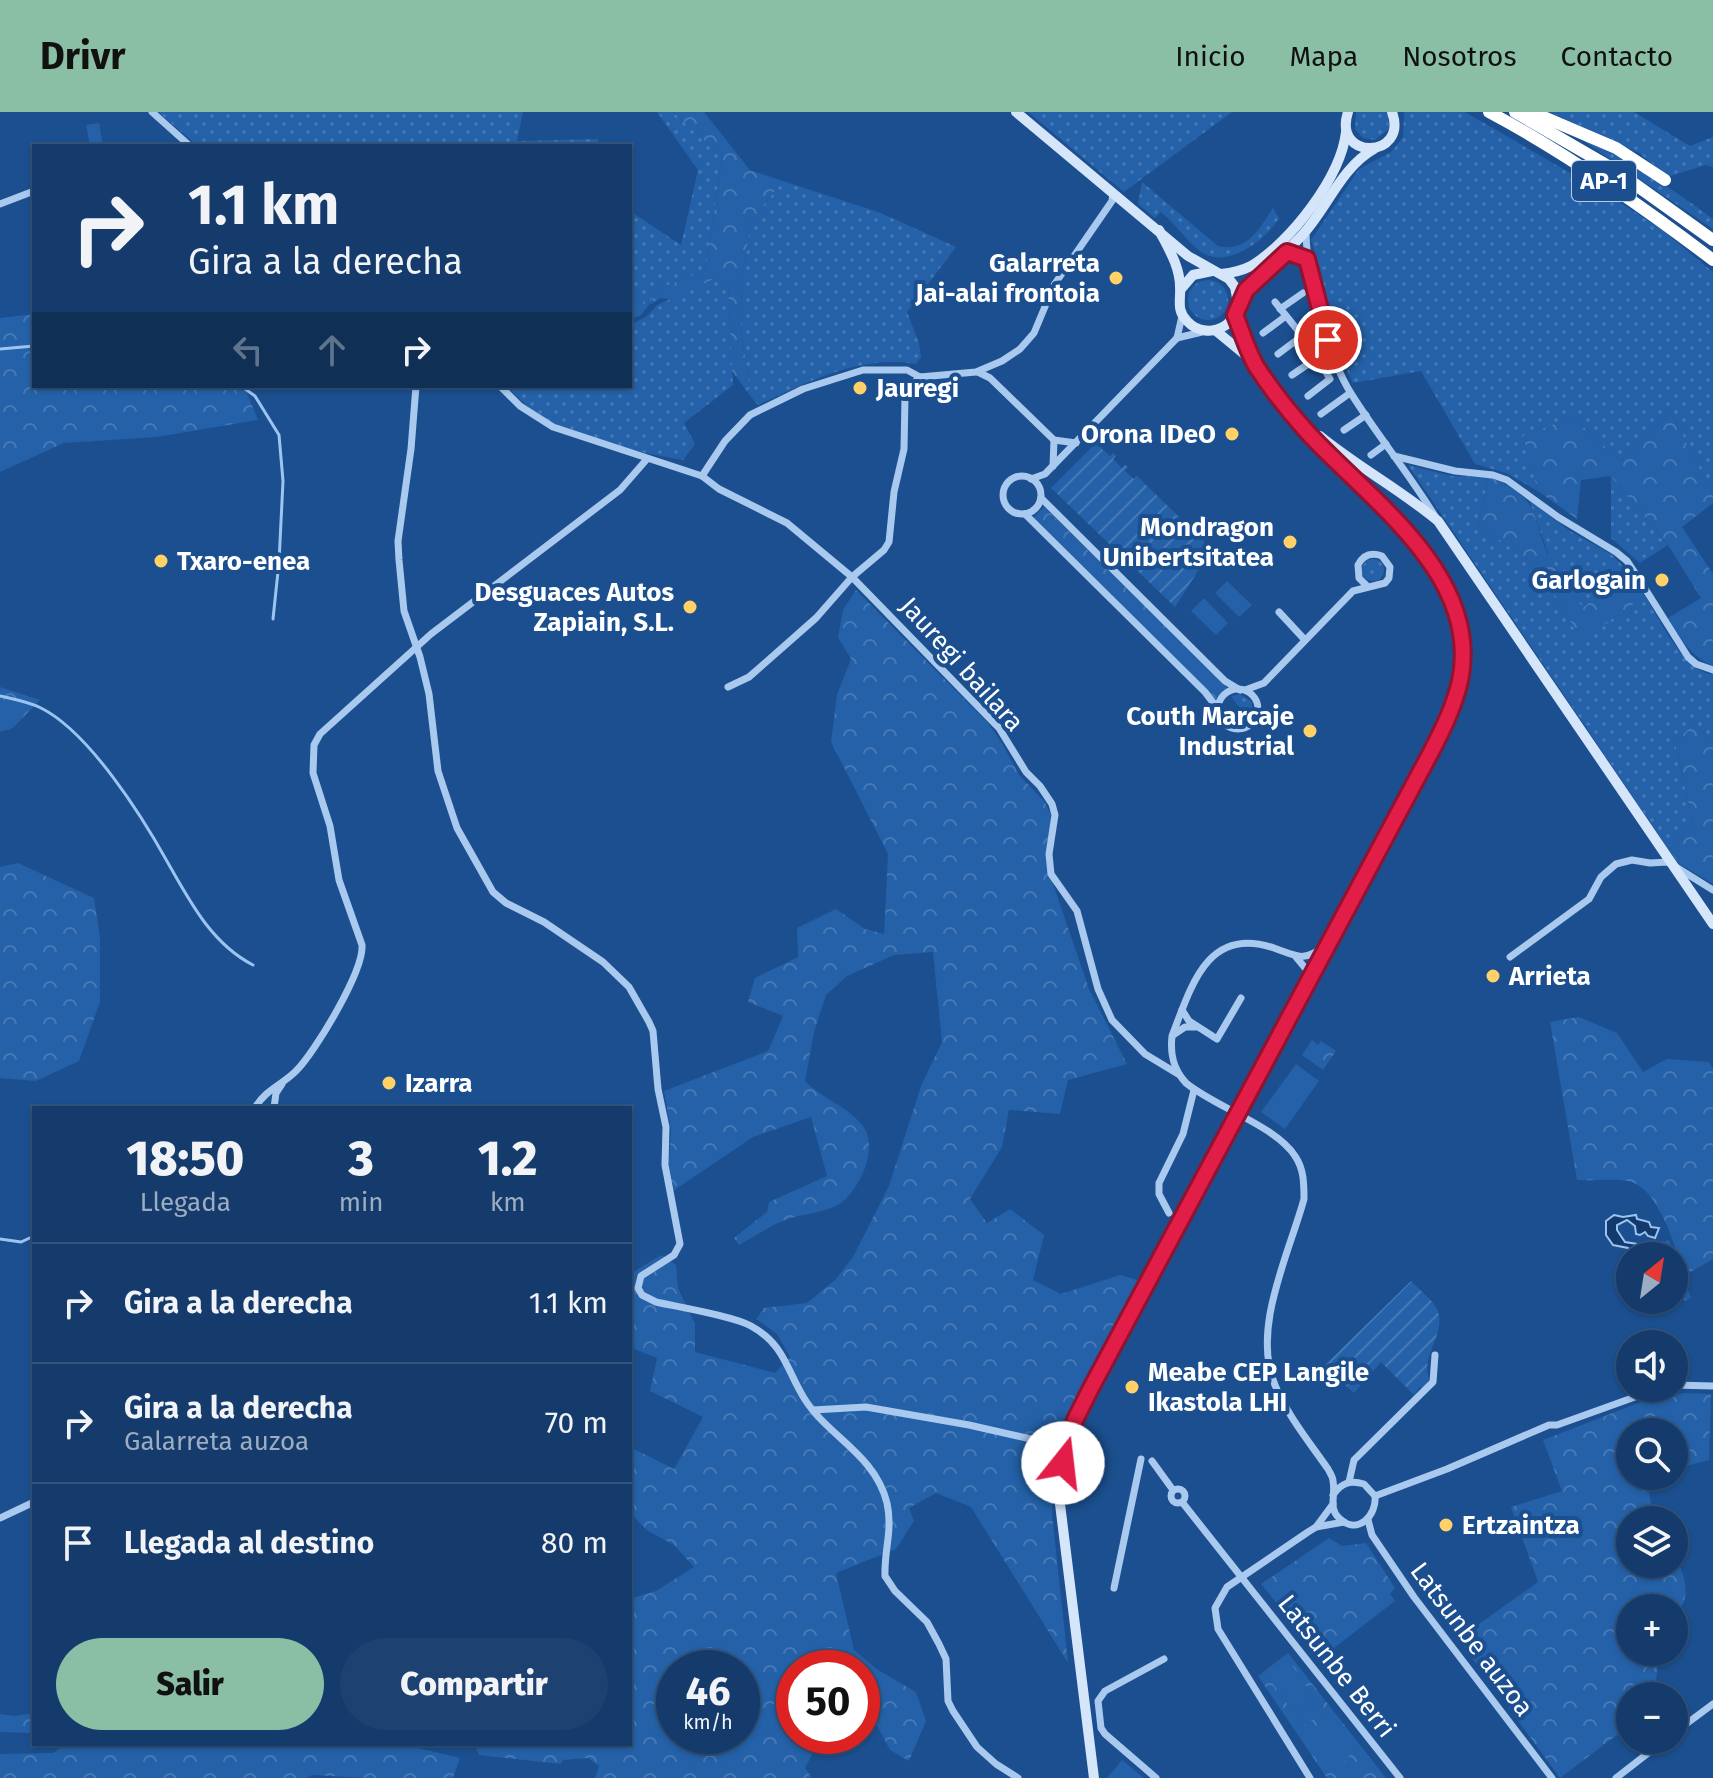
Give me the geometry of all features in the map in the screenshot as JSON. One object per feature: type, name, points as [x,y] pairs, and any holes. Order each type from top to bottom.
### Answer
[{"type":"highway","name":"AP-1","points":[[1489,112],[1589,171],[1713,260]]},
{"type":"highway","name":"AP-1","points":[[1515,112],[1615,170],[1713,240]]},
{"type":"highway","points":[[1532,112],[1616,148],[1665,180]]},
{"type":"main road","points":[[1016,112],[1188,256],[1235,287],[1236,310],[1255,363],[1285,405],[1429,559],[1450,594],[1461,634],[1460,679],[1445,727],[1091,1388],[1066,1447],[1059,1496],[1091,1778]]},
{"type":"main road","points":[[1210,331],[1223,327],[1246,290],[1306,231],[1354,164],[1388,141],[1394,133],[1393,113]]},
{"type":"main road","points":[[1255,363],[1210,331],[1188,324],[1182,316],[1178,298],[1181,289],[1193,275],[1235,272],[1250,266],[1268,253],[1306,213],[1342,153],[1345,114]]},
{"type":"main road","points":[[1346,132],[1356,145],[1374,149]]},
{"type":"main road","points":[[1159,230],[1177,269],[1181,289]]},
{"type":"main road","points":[[1285,405],[1350,460],[1418,504],[1438,521],[1713,924]]},
{"type":"street","points":[[152,112],[185,144]]},
{"type":"street","points":[[0,204],[32,192]]},
{"type":"street","points":[[702,476],[725,441],[750,415],[803,389],[863,370],[907,370],[920,377],[976,372],[1020,349],[1034,333],[1054,285],[1112,201],[1113,192]]},
{"type":"street","points":[[1306,231],[1307,259],[1328,340],[1350,393],[1438,521]]},
{"type":"street","points":[[1283,256],[1307,259]]},
{"type":"street","points":[[1263,333],[1280,309],[1303,293]]},
{"type":"street","points":[[1312,348],[1318,339],[1312,299],[1316,294]]},
{"type":"street","points":[[1280,309],[1312,348],[1330,379],[1308,396]]},
{"type":"street","points":[[1025,514],[1036,509],[1044,475],[1177,338],[1182,316]]},
{"type":"street","points":[[1177,338],[1210,331]]},
{"type":"street","points":[[1278,354],[1302,336]]},
{"type":"street","points":[[1292,375],[1317,358]]},
{"type":"street","points":[[988,377],[996,363]]},
{"type":"street","points":[[976,372],[988,377],[1054,440],[1076,443]]},
{"type":"street","points":[[728,687],[749,677],[816,618],[852,577],[877,558],[889,542],[894,492],[904,449],[906,390],[920,377]]},
{"type":"street","points":[[416,388],[398,541],[404,611],[429,694],[438,771],[457,828],[493,892],[506,903],[575,942],[617,974],[629,987],[653,1031],[658,1089],[666,1127],[665,1165],[680,1244],[674,1255],[641,1276],[638,1288],[642,1295],[656,1302],[748,1324],[782,1353],[803,1398],[872,1471],[886,1500],[891,1529],[885,1576],[895,1591],[927,1622],[939,1644],[946,1659],[948,1701],[953,1711],[977,1747],[1018,1778]]},
{"type":"street","name":"Jauregi bailara","points":[[502,388],[520,406],[553,427],[702,476],[719,489],[787,523],[852,577],[999,728],[1026,772],[1040,786],[1055,815],[1049,854],[1051,874],[1077,911],[1098,989],[1112,1020],[1145,1054],[1178,1074]]},
{"type":"street","points":[[1321,414],[1350,393]]},
{"type":"street","points":[[1344,430],[1366,415]]},
{"type":"street","points":[[1053,466],[1054,440]]},
{"type":"street","points":[[1371,455],[1386,444]]},
{"type":"street","points":[[1394,456],[1507,480],[1558,517],[1616,552],[1633,570],[1688,657],[1696,664],[1713,670]]},
{"type":"street","points":[[274,1106],[276,1093],[311,1051],[356,974],[363,955],[339,880],[330,826],[313,773],[314,745],[330,723],[416,648],[620,490],[647,459]]},
{"type":"street","points":[[1044,475],[1031,479],[1015,478],[1003,496],[1008,508],[1025,514],[1205,692],[1218,709],[1223,722],[1241,729],[1252,723],[1256,718],[1260,686]]},
{"type":"street","points":[[1031,479],[1040,488]]},
{"type":"street","points":[[1041,498],[1225,681],[1243,690],[1257,703]]},
{"type":"street","points":[[1218,709],[1224,695],[1231,691],[1260,686],[1353,591],[1379,586],[1389,578],[1390,567],[1386,559],[1377,554],[1365,556],[1358,565],[1353,591]]},
{"type":"street","points":[[1358,574],[1367,586]]},
{"type":"street","points":[[1279,612],[1305,640]]},
{"type":"street","points":[[1510,957],[1589,899],[1601,877],[1616,864],[1632,860],[1668,862],[1713,890]]},
{"type":"street","points":[[1326,946],[1308,956],[1296,957],[1258,943],[1245,942],[1220,949],[1201,970],[1182,1010],[1172,1036],[1172,1061],[1178,1074],[1194,1090],[1282,1141],[1295,1154],[1304,1179],[1304,1199],[1268,1318],[1266,1345],[1269,1369],[1275,1387],[1328,1469],[1333,1481],[1336,1515],[1344,1522]]},
{"type":"street","points":[[1296,957],[1309,978]]},
{"type":"street","points":[[1182,1010],[1196,1027],[1217,1039],[1241,998]]},
{"type":"street","points":[[1172,1036],[1185,1027],[1196,1027]]},
{"type":"street","points":[[256,1106],[268,1090],[283,1082]]},
{"type":"street","points":[[1169,1213],[1159,1194],[1159,1183],[1183,1134],[1194,1090]]},
{"type":"street","points":[[1349,1482],[1354,1460],[1433,1382],[1435,1355]]},
{"type":"street","points":[[1688,1385],[1713,1386]]},
{"type":"street","points":[[1375,1496],[1549,1425],[1557,1425],[1621,1402]]},
{"type":"street","points":[[813,1410],[866,1407],[969,1425],[1066,1447]]},
{"type":"street","points":[[1114,1588],[1141,1459]]},
{"type":"street","name":"Latsunbe Berri","points":[[1152,1461],[1173,1490],[1173,1501],[1182,1502],[1400,1778]]},
{"type":"street","points":[[1310,1778],[1216,1625],[1215,1608],[1227,1587],[1316,1527],[1343,1485],[1349,1482],[1364,1484],[1375,1496],[1375,1508],[1368,1520],[1355,1525],[1344,1522],[1316,1527]]},
{"type":"street","points":[[0,1518],[32,1503]]},
{"type":"street","name":"Latsunbe auzoa","points":[[1368,1520],[1372,1535],[1414,1597],[1552,1778]]},
{"type":"street","points":[[1156,1778],[1105,1734],[1098,1701],[1105,1691],[1164,1659]]},
{"type":"street","points":[[1688,1723],[1713,1704]]},
{"type":"street","points":[[1616,1778],[1647,1754]]},
{"type":"green space","points":[[158,112],[523,112],[517,141],[598,139],[599,144],[196,144]]},
{"type":"green space","points":[[657,112],[673,112],[722,157],[706,270],[658,289],[649,304],[632,294],[632,212],[681,245],[698,170]]},
{"type":"green space","points":[[673,112],[704,112],[750,170],[783,181],[752,219],[742,275],[741,330],[751,397],[732,371],[728,284],[716,278],[671,300],[661,298],[649,305],[640,316],[632,318],[632,294],[649,304],[658,289],[706,270],[722,157]]},
{"type":"green space","points":[[1028,112],[1232,112],[1124,192]]},
{"type":"green space","points":[[1356,112],[1388,112],[1389,129],[1375,140],[1363,138],[1355,129]]},
{"type":"green space","points":[[1404,112],[1465,112],[1610,196],[1661,229],[1713,272],[1713,496],[1671,412],[1621,461],[1573,417],[1524,436],[1538,491],[1506,473],[1475,464],[1421,371],[1353,383],[1332,340],[1320,270],[1311,240],[1359,169],[1391,152],[1403,137]]},
{"type":"green space","points":[[1550,112],[1634,112],[1690,146],[1713,137],[1713,167],[1706,165],[1666,175],[1639,153]]},
{"type":"green space","points":[[99,123],[103,144],[90,144],[86,125]]},
{"type":"green space","points":[[1576,136],[1629,163],[1680,195],[1713,219],[1713,229]]},
{"type":"green space","points":[[783,181],[881,213],[956,247],[907,312],[919,343],[921,357],[916,364],[875,363],[834,372],[758,405],[751,397],[741,329],[742,275],[752,219]]},
{"type":"green space","points":[[1142,182],[1218,246],[1244,243],[1273,208],[1279,218],[1265,235],[1248,248],[1232,255],[1208,255],[1198,250],[1161,212],[1155,218],[1138,204]]},
{"type":"green space","points":[[717,278],[728,284],[733,385],[684,423],[695,444],[683,460],[581,436],[550,422],[508,388],[632,388],[632,324],[646,317],[657,305]]},
{"type":"green space","points":[[1208,280],[1222,286],[1228,300],[1222,314],[1208,320],[1194,314],[1188,300],[1194,286]]},
{"type":"green space","points":[[32,314],[32,388],[245,388],[258,420],[157,437],[64,443],[0,472],[0,318]]},
{"type":"green space","points":[[1671,412],[1713,496],[1713,503],[1682,527],[1713,574],[1713,666],[1692,652],[1668,618],[1701,598],[1668,545],[1611,476],[1581,480],[1577,519],[1538,491],[1523,436],[1573,417],[1621,461]]},
{"type":"green space","points":[[1099,440],[1105,445],[1101,448],[1110,456],[1113,453],[1116,456],[1113,459],[1122,468],[1125,465],[1128,467],[1125,471],[1134,479],[1137,476],[1212,549],[1175,607],[1051,488]]},
{"type":"green space","points":[[1408,465],[1452,476],[1489,477],[1478,525],[1541,569],[1581,640],[1645,596],[1683,655],[1692,665],[1713,674],[1713,741],[1693,724],[1675,743],[1693,822],[1669,850]]},
{"type":"green space","points":[[1611,476],[1668,545],[1640,563],[1611,538]]},
{"type":"green space","points":[[1489,477],[1507,485],[1528,502],[1552,562],[1583,608],[1627,570],[1645,596],[1581,641],[1541,569],[1478,525]]},
{"type":"green space","points":[[1529,500],[1570,531],[1611,554],[1627,570],[1583,609],[1551,561]]},
{"type":"green space","points":[[1044,507],[1227,687],[1216,699],[1032,519]]},
{"type":"green space","points":[[1373,559],[1381,562],[1384,570],[1381,578],[1373,581],[1365,578],[1362,570],[1365,562]]},
{"type":"green space","points":[[1227,581],[1252,605],[1239,617],[1215,593]]},
{"type":"green space","points":[[856,590],[988,723],[1019,775],[1044,801],[1051,815],[1050,875],[1089,989],[1127,1064],[1068,1080],[1060,1114],[1009,1110],[1002,1147],[970,1199],[987,1223],[1010,1209],[1044,1235],[1033,1280],[1061,1294],[1120,1275],[1141,1281],[1071,1408],[1055,1468],[1052,1514],[1068,1663],[971,1507],[936,1493],[909,1508],[914,1521],[896,1549],[836,1573],[854,1650],[776,1650],[776,1754],[812,1754],[805,1768],[812,1778],[595,1778],[599,1766],[588,1758],[563,1760],[561,1764],[479,1755],[475,1746],[632,1746],[632,1598],[656,1591],[694,1567],[674,1545],[648,1531],[632,1512],[632,1448],[674,1469],[703,1417],[650,1391],[657,1358],[632,1348],[632,1273],[661,1255],[676,1265],[678,1288],[695,1324],[695,1352],[775,1373],[790,1357],[777,1334],[756,1319],[764,1308],[807,1303],[836,1279],[853,1257],[889,1186],[921,1086],[942,1042],[933,952],[894,955],[847,976],[826,995],[814,1032],[805,1081],[856,1119],[868,1136],[868,1158],[852,1192],[836,1206],[782,1221],[739,1245],[734,1238],[767,1212],[769,1202],[827,1176],[811,1117],[753,1137],[673,1191],[668,1172],[671,1130],[664,1091],[768,1051],[783,1016],[748,1002],[755,978],[798,957],[797,928],[836,909],[865,929],[884,934],[888,854],[831,742],[837,695],[851,659],[838,637],[843,610]]},
{"type":"green space","points":[[1204,598],[1228,623],[1216,635],[1191,611]]},
{"type":"green space","points":[[0,687],[40,700],[13,728],[0,732]]},
{"type":"green space","points":[[1240,694],[1252,702],[1252,714],[1240,707],[1231,696]]},
{"type":"green space","points":[[1693,724],[1713,741],[1713,884],[1678,863],[1669,850],[1693,822],[1675,743]]},
{"type":"green space","points":[[18,863],[94,898],[100,937],[100,1002],[79,1061],[36,1081],[0,1078],[0,867]]},
{"type":"green space","points":[[1579,1017],[1617,1033],[1643,1072],[1667,1059],[1709,1062],[1713,1069],[1713,1259],[1688,1273],[1688,1242],[1673,1242],[1657,1207],[1639,1186],[1622,1180],[1577,1180],[1550,1022]]},
{"type":"green space","points":[[1312,1040],[1318,1045],[1321,1041],[1336,1051],[1323,1070],[1302,1055]]},
{"type":"green space","points":[[1296,1064],[1319,1081],[1285,1129],[1261,1112]]},
{"type":"green space","points":[[1411,1281],[1435,1306],[1439,1319],[1428,1364],[1431,1383],[1425,1389],[1420,1387],[1414,1395],[1381,1362],[1354,1393],[1324,1366]]},
{"type":"green space","points":[[1688,1393],[1711,1394],[1709,1460],[1688,1465],[1688,1418],[1616,1418],[1616,1490],[1649,1490],[1651,1506],[1616,1506],[1616,1578],[1683,1578],[1686,1593],[1616,1594],[1616,1666],[1658,1666],[1656,1682],[1616,1682],[1616,1736],[1560,1778],[1458,1639],[1538,1582],[1511,1507],[1562,1491],[1543,1440],[1641,1402],[1688,1402]]},
{"type":"green space","points":[[1329,1538],[1342,1546],[1366,1543],[1395,1588],[1390,1594],[1395,1601],[1321,1658],[1261,1584]]},
{"type":"green space","points":[[1288,1653],[1386,1778],[1327,1778],[1258,1676]]},
{"type":"green space","points":[[1288,1659],[1314,1698],[1293,1712],[1266,1674]]},
{"type":"green space","points":[[880,1671],[916,1692],[926,1721],[909,1761],[890,1750],[880,1731]]},
{"type":"green space","points":[[1320,1701],[1326,1711],[1302,1727],[1295,1717]]},
{"type":"green space","points":[[32,1713],[32,1733],[0,1732],[0,1714]]},
{"type":"green space","points":[[1325,1719],[1357,1747],[1343,1763],[1311,1735]]},
{"type":"green space","points":[[63,1746],[410,1746],[460,1758],[453,1778],[312,1775],[306,1778],[0,1778],[0,1754],[53,1753]]},
{"type":"green space","points":[[1122,1760],[1144,1778],[1107,1778]]},
{"type":"shaded area","points":[[1614,1215],[1636,1215],[1637,1219],[1649,1222],[1651,1227],[1659,1228],[1655,1238],[1645,1232],[1636,1234],[1635,1226],[1627,1220],[1617,1225],[1625,1242],[1616,1242],[1616,1246],[1606,1235],[1606,1221]]},
{"type":"waterway","points":[[0,349],[32,346]]},
{"type":"waterway","points":[[244,388],[255,396],[279,435],[283,481],[273,619]]},
{"type":"waterway","points":[[0,696],[41,708],[59,720],[95,755],[129,800],[203,921],[226,946],[253,965]]},
{"type":"waterway","points":[[0,1239],[21,1242],[32,1237]]},
{"type":"place","name":"Galarreta Jai-alai frontoia","points":[[1116,278]]},
{"type":"place","name":"Jauregi","points":[[860,388]]},
{"type":"place","name":"Orona IDeO","points":[[1232,434]]},
{"type":"place","name":"Mondragon Unibertsitatea","points":[[1290,542]]},
{"type":"place","name":"Txaro-enea","points":[[161,561]]},
{"type":"place","name":"Garlogain","points":[[1662,580]]},
{"type":"place","name":"Desguaces Autos Zapiain, S.L.","points":[[690,607]]},
{"type":"place","name":"Couth Marcaje Industrial","points":[[1310,731]]},
{"type":"place","name":"Arrieta","points":[[1493,976]]},
{"type":"place","name":"Izarra","points":[[389,1083]]},
{"type":"place","name":"Meabe CEP Langile Ikastola LHI","points":[[1132,1387]]},
{"type":"place","name":"Ertzaintza","points":[[1446,1525]]},
{"type":"route","points":[[1063,1463],[1075,1420],[1091,1388],[1445,727],[1460,679],[1461,634],[1456,609],[1443,578],[1413,540],[1307,432],[1285,405],[1255,363],[1235,315],[1246,290],[1287,252],[1307,259],[1328,340]]}]
